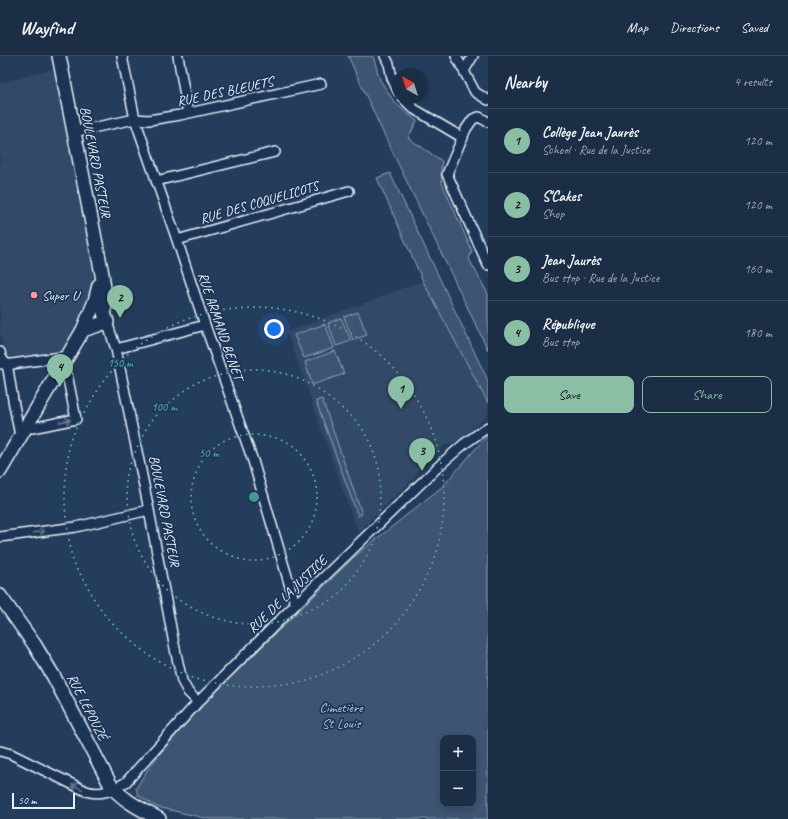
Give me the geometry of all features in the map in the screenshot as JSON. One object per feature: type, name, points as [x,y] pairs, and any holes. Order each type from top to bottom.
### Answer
[{"type":"street","name":"BOULEVARD PASTEUR","points":[[58,56],[102,274],[105,295],[104,313],[116,349],[182,681],[188,692],[198,702]]},
{"type":"street","name":"RUE ARMAND BENET","points":[[122,56],[135,119],[253,461],[284,568],[296,603]]},
{"type":"street","points":[[178,56],[188,113]]},
{"type":"street","points":[[385,56],[389,64],[392,78]]},
{"type":"street","points":[[456,56],[476,92],[488,100]]},
{"type":"street","points":[[464,70],[473,56]]},
{"type":"street","name":"RUE DES BLEUETS","points":[[73,132],[135,119],[149,120],[188,113],[321,84]]},
{"type":"street","points":[[409,104],[414,109],[463,138]]},
{"type":"street","points":[[488,122],[479,117],[473,119],[466,129],[447,174],[488,265]]},
{"type":"street","points":[[156,181],[275,152]]},
{"type":"street","name":"RUE DES COQUELICOTS","points":[[177,240],[349,191]]},
{"type":"street","points":[[0,471],[83,330],[96,301],[102,274]]},
{"type":"street","points":[[83,330],[107,322]]},
{"type":"street","points":[[116,349],[205,325]]},
{"type":"street","points":[[0,352],[3,364],[8,369],[13,400],[24,431]]},
{"type":"street","points":[[3,364],[68,356]]},
{"type":"street","points":[[24,431],[76,419],[67,374],[60,370]]},
{"type":"street","name":"RUE DE LA JUSTICE","points":[[114,789],[126,782],[133,775],[198,702],[296,603],[441,464],[464,444],[488,427]]},
{"type":"street","points":[[0,537],[76,527],[149,510]]},
{"type":"street","name":"RUE LEPOUZÉ","points":[[0,596],[34,644],[54,677],[104,775],[114,789],[125,799],[158,819]]},
{"type":"street","points":[[0,751],[11,754],[94,794],[114,789]]},
{"type":"shaded area","points":[[54,69],[94,272],[89,301],[63,352],[10,360],[6,355],[0,333],[0,83]]},
{"type":"shaded area","points":[[423,281],[488,403],[488,415],[457,442],[446,444],[416,472],[415,477],[358,532],[287,332]]},
{"type":"green space","points":[[348,56],[373,56],[380,80],[392,98],[392,104],[396,104],[417,121],[408,138],[442,161],[442,183],[472,251],[469,259],[488,294],[488,350],[380,126]]},
{"type":"green space","points":[[390,173],[488,381],[488,403],[423,281],[377,178]]},
{"type":"green space","points":[[358,312],[367,335],[353,340],[344,317]]},
{"type":"green space","points":[[341,318],[351,341],[336,346],[328,323]]},
{"type":"green space","points":[[325,324],[334,348],[304,358],[294,335]]},
{"type":"green space","points":[[335,351],[344,374],[312,385],[305,362]]},
{"type":"green space","points":[[322,399],[362,514],[358,516],[316,401]]},
{"type":"green space","name":"Cimetière St Louis","points":[[488,436],[488,819],[209,819],[157,807],[138,795],[136,788],[162,751],[226,682],[354,557],[443,486]]},
{"type":"place","name":"Super U","points":[[34,295]]},
{"type":"place","name":"S'Cakes","points":[[120,318]]},
{"type":"place","name":"République","points":[[60,387]]},
{"type":"place","name":"Collège Jean Jaurès","points":[[401,409]]},
{"type":"place","name":"Jean Jaurès","points":[[422,471]]}]
